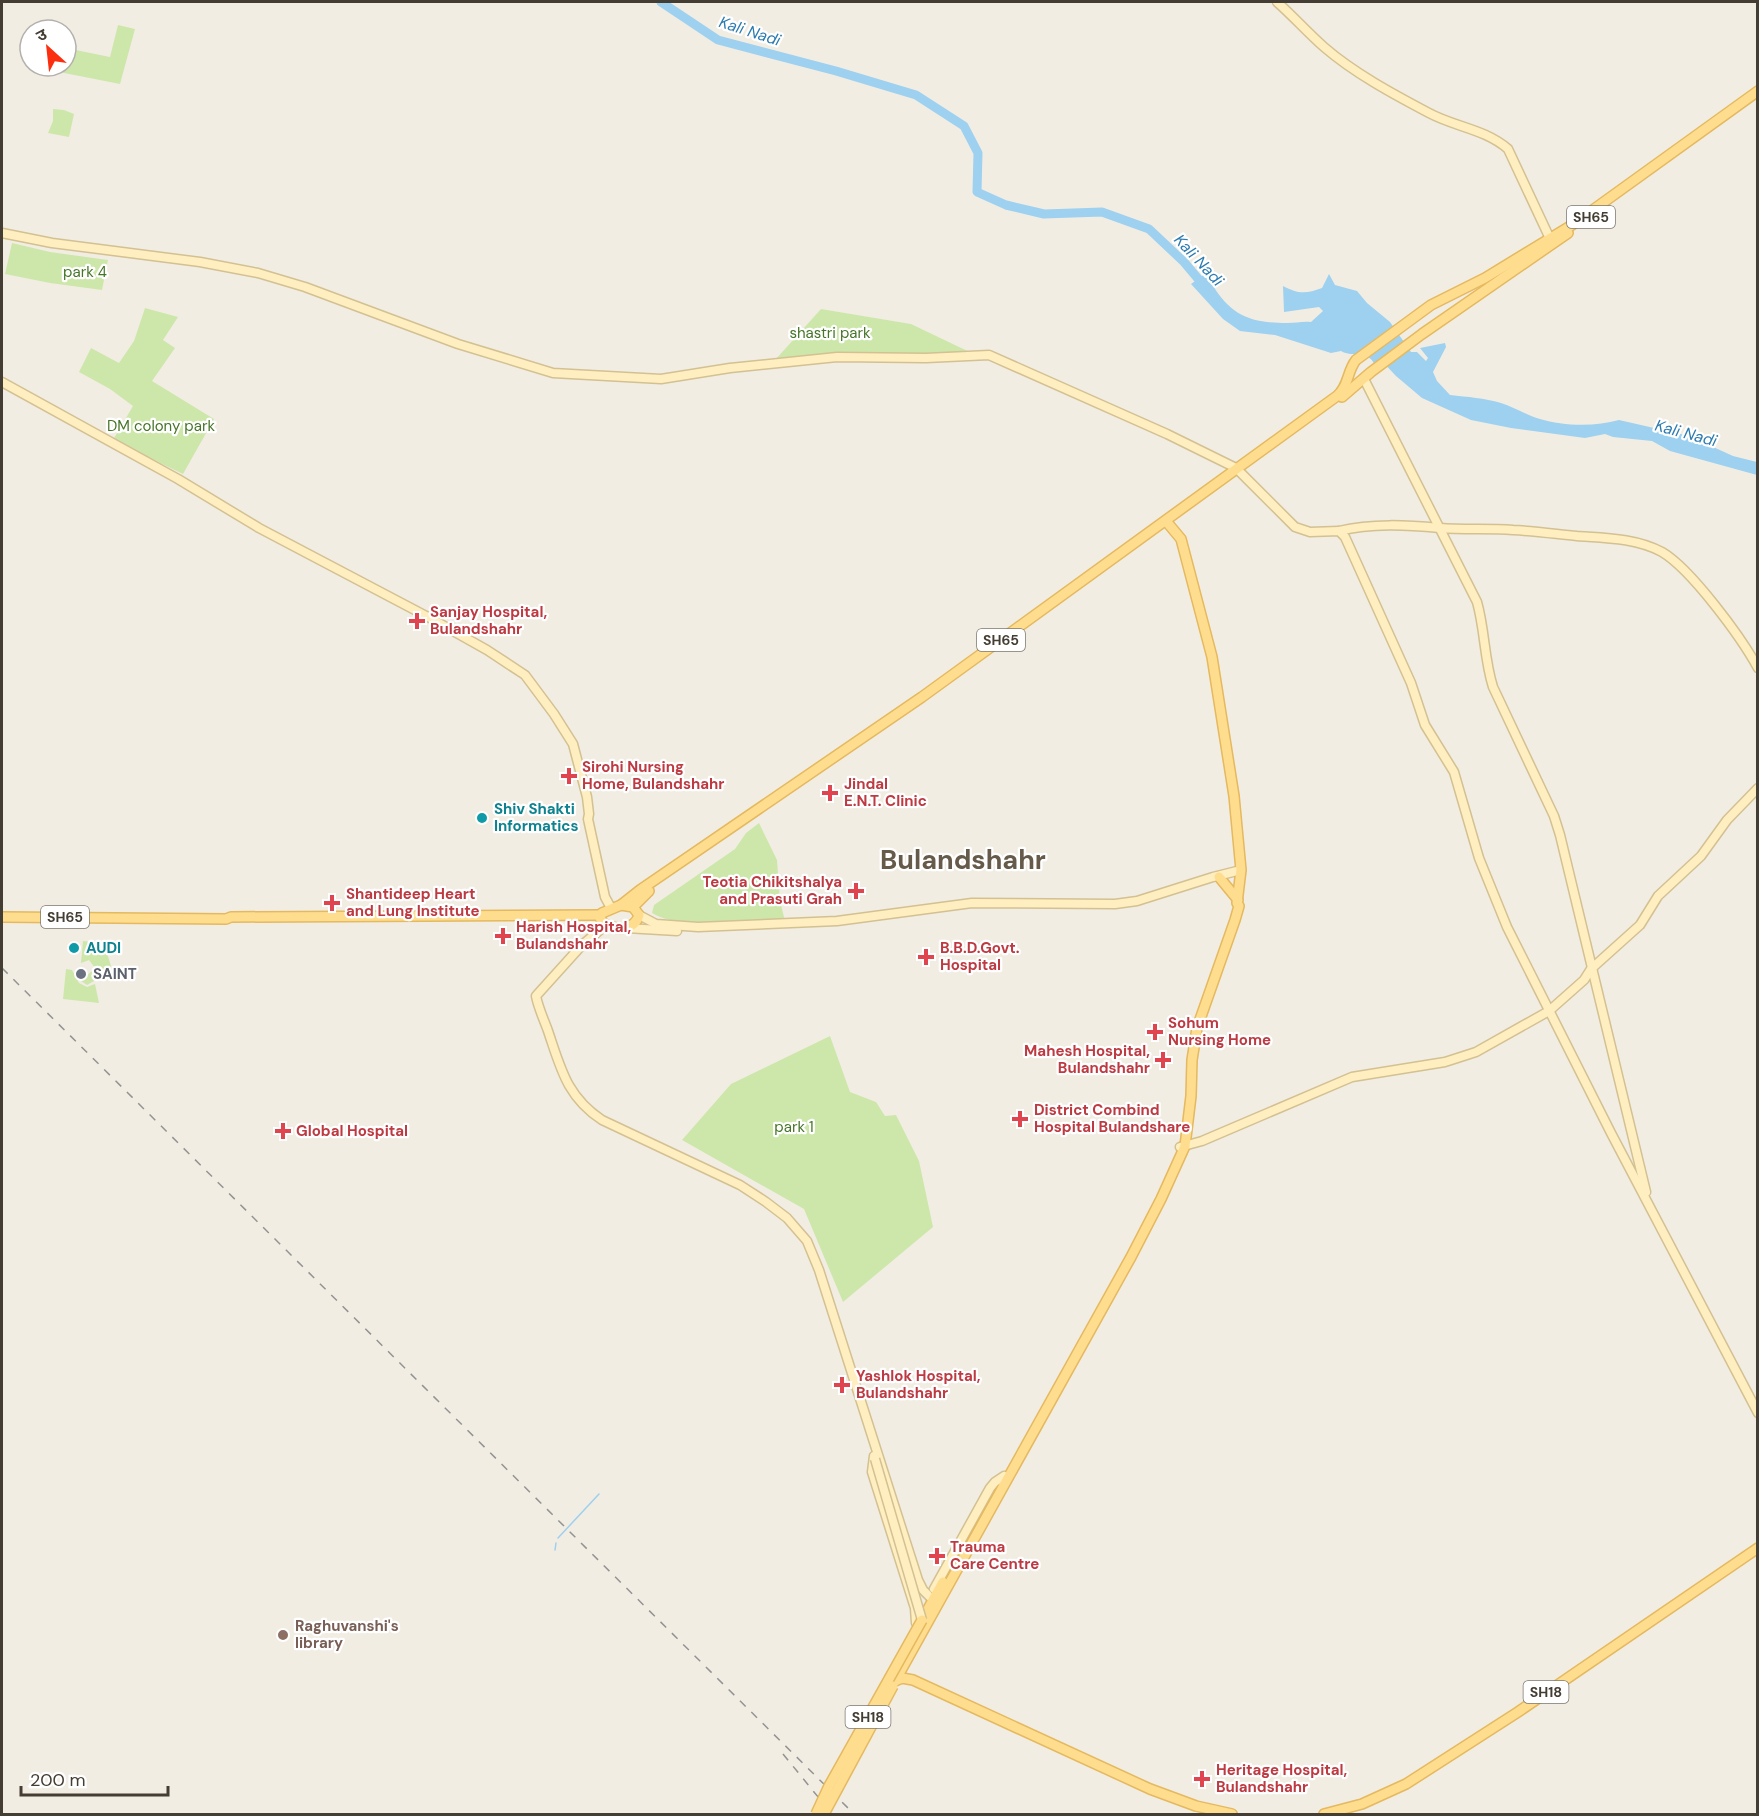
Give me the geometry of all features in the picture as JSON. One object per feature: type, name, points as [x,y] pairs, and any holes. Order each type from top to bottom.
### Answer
[{"type":"main road","name":"SH65","points":[[2,917],[226,919],[235,921],[602,921],[615,928],[626,928],[637,921],[636,911],[640,898],[652,889],[950,682],[1341,393],[1347,383],[1352,365],[1361,356],[1421,312],[1552,241],[1758,91]]},
{"type":"main road","name":"SH65","points":[[1238,470],[1312,419],[1422,334],[1758,96]]},
{"type":"main road","name":"SH65","points":[[602,921],[616,907],[640,890],[922,697],[1167,522]]},
{"type":"main road","points":[[895,1681],[1161,1199],[1182,1147],[1190,1105],[1192,1060],[1197,1028],[1239,906],[1241,870],[1234,796],[1212,657],[1181,539],[1167,522]]},
{"type":"main road","points":[[1218,877],[1238,901]]},
{"type":"main road","points":[[616,907],[636,911]]},
{"type":"main road","points":[[922,1620],[1128,1255],[1182,1147]]},
{"type":"main road","name":"SH18","points":[[1324,1815],[1362,1804],[1406,1784],[1518,1712],[1758,1548]]},
{"type":"main road","name":"SH18","points":[[816,1815],[829,1786],[922,1620]]},
{"type":"main road","points":[[895,1681],[906,1678],[913,1680],[1149,1789],[1196,1806],[1232,1815]]},
{"type":"main road","name":"SH18","points":[[824,1815],[895,1681]]},
{"type":"street","points":[[1277,2],[1324,47],[1367,77],[1437,118],[1486,135],[1508,149],[1552,241]]},
{"type":"street","points":[[2,233],[52,243],[200,262],[258,273],[298,284],[458,344],[553,372],[661,379],[730,368],[837,357],[926,358],[989,355],[1176,438],[1238,470],[1295,527],[1310,532],[1396,525],[1513,530],[1610,538],[1640,543],[1661,552],[1674,561],[1702,591],[1758,668]]},
{"type":"street","points":[[1367,375],[1477,602],[1483,622],[1487,665],[1493,687],[1554,816],[1580,915],[1648,1202]]},
{"type":"street","points":[[2,382],[178,479],[259,528],[430,618],[487,650],[525,675],[573,744],[605,897],[616,907]]},
{"type":"street","points":[[1340,531],[1345,537],[1407,673],[1425,725],[1454,772],[1470,831],[1493,898],[1549,1011],[1758,1413]]},
{"type":"street","points":[[1182,1147],[1202,1141],[1352,1077],[1445,1062],[1476,1052],[1549,1011],[1640,925],[1658,896],[1701,856],[1727,820],[1758,788]]},
{"type":"street","points":[[636,911],[657,924],[698,927],[837,921],[972,903],[1115,904],[1137,901],[1241,870]]},
{"type":"street","points":[[626,928],[698,932],[815,928],[972,907],[1115,909],[1182,892],[1214,881],[1218,877]]},
{"type":"street","points":[[602,921],[579,942],[531,995],[566,1092],[574,1103],[600,1124],[738,1189],[786,1223],[806,1250],[815,1271],[875,1457],[922,1620]]},
{"type":"street","points":[[602,921],[536,996],[570,1090],[588,1111],[602,1120],[740,1185],[787,1218],[807,1241],[819,1270],[918,1580],[930,1597]]},
{"type":"street","points":[[875,1457],[872,1461],[872,1472],[915,1608],[916,1623],[990,1488],[1004,1476]]},
{"type":"green space","points":[[118,25],[135,29],[120,84],[78,76],[78,50],[110,57]]},
{"type":"green space","points":[[53,109],[74,114],[69,137],[48,133],[53,121]]},
{"type":"green space","name":"park 4","points":[[12,243],[50,252],[108,260],[102,290],[5,274]]},
{"type":"green space","name":"DM colony park","points":[[145,308],[178,317],[163,340],[175,348],[152,381],[214,419],[183,474],[113,440],[133,406],[110,389],[79,372],[91,348],[119,363],[134,341]]},
{"type":"green space","name":"shastri park","points":[[821,309],[911,324],[978,356],[811,356],[776,359]]},
{"type":"green space","points":[[759,823],[777,860],[780,901],[785,921],[698,924],[665,919],[652,913],[654,905],[735,849],[746,833]]},
{"type":"green space","points":[[83,941],[91,942],[98,949],[106,941],[112,946],[107,953],[111,966],[105,973],[103,970],[93,972],[94,981],[87,985],[81,981],[95,968],[89,960],[81,963]]},
{"type":"green space","points":[[66,969],[72,970],[79,983],[87,987],[95,984],[99,1003],[63,999]]},
{"type":"green space","name":"park 1","points":[[830,1036],[850,1092],[876,1102],[885,1116],[896,1115],[919,1161],[933,1227],[843,1302],[804,1209],[682,1140],[731,1084]]},
{"type":"water","points":[[1212,266],[1214,272],[1212,284],[1227,304],[1243,316],[1274,323],[1311,322],[1323,311],[1319,307],[1284,312],[1283,286],[1298,292],[1311,291],[1322,288],[1329,274],[1335,285],[1357,291],[1367,303],[1390,322],[1411,352],[1417,352],[1426,361],[1428,358],[1420,348],[1445,343],[1446,347],[1433,372],[1437,381],[1450,395],[1495,401],[1535,417],[1559,423],[1590,425],[1619,420],[1689,436],[1733,456],[1757,462],[1757,475],[1670,451],[1652,441],[1605,434],[1585,438],[1471,420],[1422,398],[1381,360],[1375,365],[1364,355],[1341,351],[1331,353],[1275,335],[1240,331],[1223,319],[1191,284]]},
{"type":"waterway","name":"Kali Nadi","points":[[661,2],[718,40],[916,95],[964,126],[978,153],[977,192],[1006,205],[1044,214],[1102,212],[1149,229],[1184,262],[1205,287]]},
{"type":"waterway","points":[[558,1538],[599,1494]]},
{"type":"waterway","points":[[555,1550],[556,1543]]},
{"type":"railway","points":[[2,968],[854,1814]]},
{"type":"railway","points":[[783,1754],[832,1814]]},
{"type":"place","name":"Sanjay Hospital, Bulandshahr","points":[[417,621]]},
{"type":"place","name":"Sirohi Nursing Home, Bulandshahr","points":[[569,776]]},
{"type":"place","name":"Jindal E.N.T. Clinic","points":[[830,793]]},
{"type":"place","name":"Shiv Shakti Informatics","points":[[482,818]]},
{"type":"place","name":"Teotia Chikitshalya and Prasuti Grah","points":[[856,891]]},
{"type":"place","name":"Shantideep Heart and Lung Institute","points":[[332,903]]},
{"type":"place","name":"Harish Hospital, Bulandshahr","points":[[503,936]]},
{"type":"place","name":"AUDI","points":[[74,948]]},
{"type":"place","name":"B.B.D.Govt. Hospital","points":[[926,957]]},
{"type":"place","name":"SAINT","points":[[81,974]]},
{"type":"place","name":"Sohum Nursing Home","points":[[1155,1032]]},
{"type":"place","name":"Mahesh Hospital, Bulandshahr","points":[[1163,1060]]},
{"type":"place","name":"District Combind Hospital Bulandshare","points":[[1020,1119]]},
{"type":"place","name":"Global Hospital","points":[[283,1131]]},
{"type":"place","name":"Yashlok Hospital, Bulandshahr","points":[[842,1385]]},
{"type":"place","name":"Trauma Care Centre","points":[[937,1556]]},
{"type":"place","name":"Raghuvanshi's library","points":[[283,1635]]},
{"type":"place","name":"Heritage Hospital, Bulandshahr","points":[[1202,1779]]},
{"type":"district","name":"Bulandshahr","points":[[963,859]]}]
